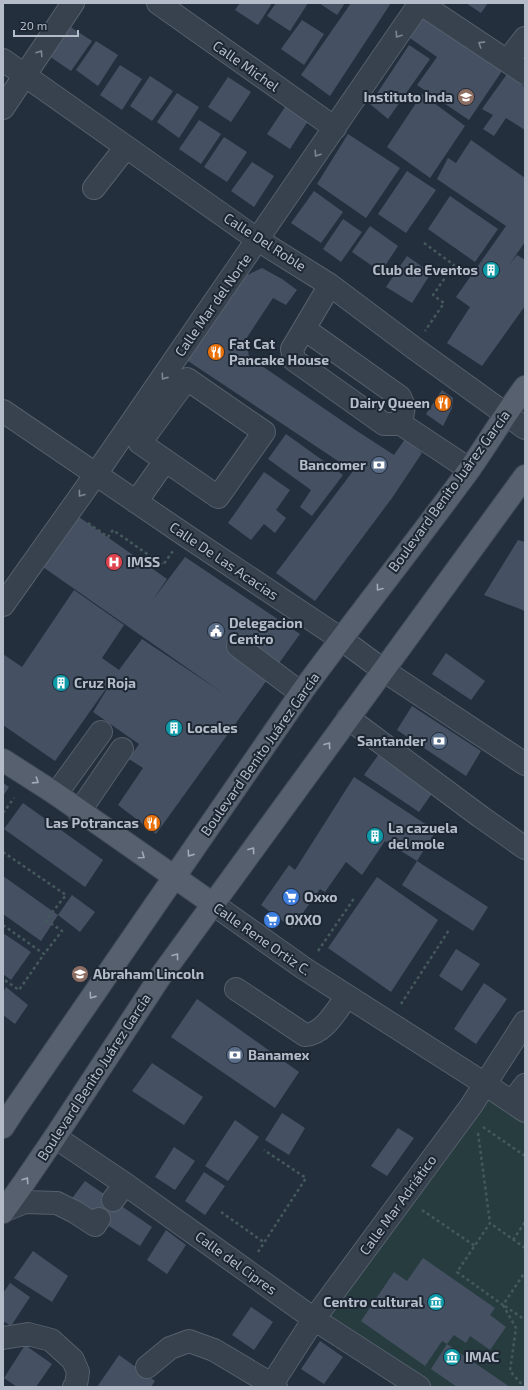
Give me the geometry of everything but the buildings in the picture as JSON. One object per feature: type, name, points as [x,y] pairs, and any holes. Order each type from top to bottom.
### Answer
[{"type":"main road","name":"Boulevard Benito Juárez García","points":[[7,1113],[174,878],[301,693],[469,469],[525,387]]},
{"type":"main road","name":"Boulevard Benito Juárez García","points":[[3,1212],[55,1137],[160,977],[525,476]]},
{"type":"main road","name":"Calle Rene Ortiz C.","points":[[3,760],[56,794],[79,812],[213,904]]},
{"type":"street","points":[[3,108],[73,3]]},
{"type":"street","name":"Calle Michel","points":[[158,3],[335,128]]},
{"type":"street","points":[[420,3],[525,73]]},
{"type":"street","name":"Calle Mar del Norte","points":[[3,605],[96,474],[420,3]]},
{"type":"street","points":[[507,61],[525,38]]},
{"type":"street","name":"Calle Del Roble","points":[[3,60],[258,240],[330,285],[525,428]]},
{"type":"street","points":[[94,188],[126,147]]},
{"type":"street","points":[[330,285],[292,349],[294,360],[384,424],[401,424],[469,469]]},
{"type":"street","points":[[304,330],[400,397],[404,406],[401,424]]},
{"type":"street","points":[[187,379],[264,432],[218,497],[165,461],[140,443],[187,379]]},
{"type":"street","name":"Calle De Las Acacias","points":[[3,411],[341,639],[383,670],[525,764]]},
{"type":"street","points":[[136,502],[165,461]]},
{"type":"street","points":[[238,646],[301,693]]},
{"type":"street","points":[[348,718],[525,848]]},
{"type":"street","points":[[56,794],[101,732]]},
{"type":"street","points":[[79,812],[122,749]]},
{"type":"street","name":"Calle Rene Ortiz C.","points":[[213,904],[305,969],[388,1023],[485,1084],[521,1099]]},
{"type":"street","points":[[236,988],[304,1035],[312,1034],[320,1030],[329,1021],[347,996]]},
{"type":"street","name":"Calle Mar Adriático","points":[[272,1386],[314,1319],[474,1114],[485,1084],[525,1022]]},
{"type":"street","name":"Calle del Cipres","points":[[55,1137],[119,1192],[246,1270],[314,1319],[419,1387]]},
{"type":"street","points":[[3,1212],[25,1202],[57,1203],[75,1212],[95,1225],[99,1219]]},
{"type":"street","points":[[3,1338],[28,1334],[51,1340],[73,1360],[78,1372],[76,1385],[74,1387]]},
{"type":"street","points":[[147,1367],[170,1348],[190,1341],[214,1350],[272,1386]]},
{"type":"path","points":[[414,348],[444,303],[433,295],[454,265],[424,243]]},
{"type":"path","points":[[70,509],[108,537],[113,530],[162,565],[185,535]]},
{"type":"path","points":[[3,813],[14,798]]},
{"type":"path","points":[[3,852],[66,895],[46,920],[62,931],[19,990],[3,979]]},
{"type":"path","points":[[305,969],[355,897]]},
{"type":"path","points":[[3,925],[44,954]]},
{"type":"path","points":[[388,1023],[449,930]]},
{"type":"path","points":[[474,1114],[525,1156]]},
{"type":"path","points":[[474,1114],[490,1223],[456,1272],[525,1320]]},
{"type":"path","points":[[246,1270],[306,1178],[264,1150]]},
{"type":"path","points":[[419,1208],[475,1246]]},
{"type":"path","points":[[221,1212],[265,1243]]},
{"type":"path","points":[[513,1240],[525,1222]]},
{"type":"path","points":[[490,1223],[525,1248]]},
{"type":"path","points":[[503,1305],[525,1272]]},
{"type":"path","points":[[503,1305],[516,1328],[510,1371],[524,1387]]},
{"type":"green space","points":[[485,1084],[525,1111],[525,1387],[419,1387],[314,1319]]},
{"type":"place","name":"Instituto Inda","points":[[466,97]]},
{"type":"place","name":"Club de Eventos","points":[[491,270]]},
{"type":"place","name":"Fat Cat Pancake House","points":[[216,352]]},
{"type":"place","name":"Dairy Queen","points":[[443,403]]},
{"type":"place","name":"Bancomer","points":[[379,465]]},
{"type":"place","name":"IMSS","points":[[114,562]]},
{"type":"place","name":"Delegacion Centro","points":[[216,631]]},
{"type":"place","name":"Cruz Roja","points":[[61,683]]},
{"type":"place","name":"Locales","points":[[174,728]]},
{"type":"place","name":"Santander","points":[[439,741]]},
{"type":"place","name":"Las Potrancas","points":[[152,823]]},
{"type":"place","name":"La cazuela del mole","points":[[375,836]]},
{"type":"place","name":"Oxxo","points":[[291,897]]},
{"type":"place","name":"OXXO","points":[[272,920]]},
{"type":"place","name":"Abraham Lincoln","points":[[80,974]]},
{"type":"place","name":"Banamex","points":[[235,1055]]},
{"type":"place","name":"Centro cultural","points":[[436,1302]]},
{"type":"place","name":"IMAC","points":[[452,1357]]}]
